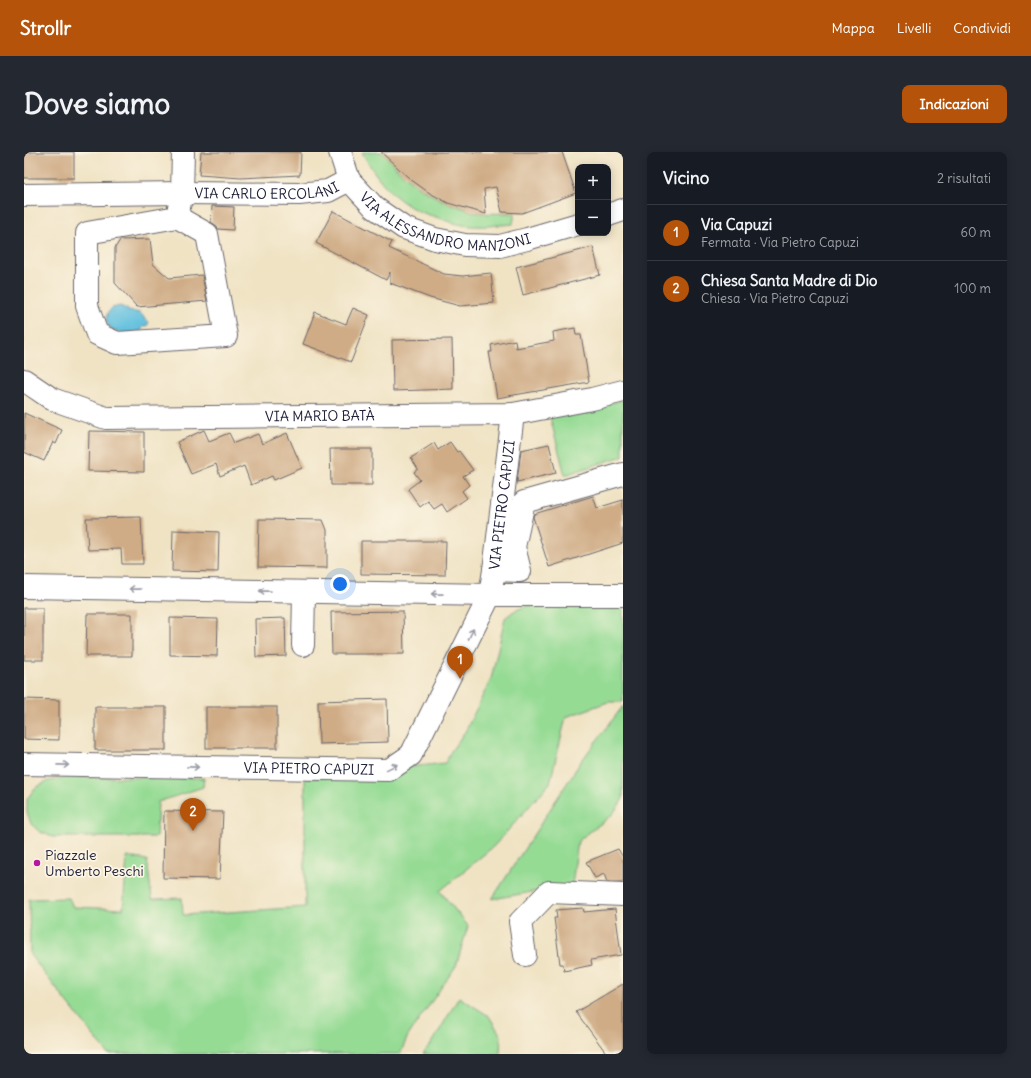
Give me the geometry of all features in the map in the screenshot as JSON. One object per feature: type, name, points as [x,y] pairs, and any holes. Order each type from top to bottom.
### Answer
[{"type":"street","name":"VIA CARLO ERCOLANI","points":[[182,193],[183,152]]},
{"type":"street","name":"VIA ALESSANDRO MANZONI","points":[[340,152],[349,180],[375,208],[404,228],[435,239],[465,245],[500,246],[575,225]]},
{"type":"street","name":"VIA CARLO ERCOLANI","points":[[24,195],[182,193],[299,194],[328,191],[349,180]]},
{"type":"street","points":[[177,217],[182,193]]},
{"type":"street","points":[[611,214],[623,210]]},
{"type":"street","points":[[177,217],[207,234],[226,336],[117,343],[97,334],[87,306],[87,233],[177,217]]},
{"type":"street","name":"VIA MARIO BATÀ","points":[[24,380],[52,399],[106,418],[513,414],[592,399],[623,391]]},
{"type":"street","name":"VIA PIETRO CAPUZI","points":[[24,764],[389,770],[411,755],[490,595],[513,414]]},
{"type":"street","points":[[494,570],[520,572],[514,547],[524,502],[623,474]]},
{"type":"street","points":[[24,587],[490,595],[623,595]]},
{"type":"street","points":[[304,592],[304,645]]},
{"type":"street","points":[[525,955],[520,922],[549,892],[623,895]]},
{"type":"green space","points":[[362,152],[383,152],[400,171],[418,187],[451,204],[478,213],[515,213],[513,224],[465,226],[416,210],[399,199],[384,185]]},
{"type":"green space","points":[[623,400],[623,456],[565,475],[550,417]]},
{"type":"green space","points":[[623,604],[623,702],[608,702],[566,717],[550,783],[494,846],[440,891],[468,926],[456,966],[408,1036],[400,1054],[108,1054],[30,955],[29,899],[69,898],[73,907],[123,909],[127,857],[147,860],[152,899],[182,898],[183,915],[305,907],[305,779],[445,763],[451,751],[465,732],[491,679],[505,618],[514,611],[526,606]]},
{"type":"green space","points":[[623,706],[623,799],[612,815],[578,841],[572,885],[492,899],[582,760]]},
{"type":"green space","points":[[66,777],[204,778],[203,787],[158,802],[156,837],[53,837],[40,832],[31,824],[27,812],[27,799],[35,788],[48,781]]},
{"type":"green space","points":[[459,997],[489,1016],[501,1036],[500,1054],[423,1054],[438,1033]]},
{"type":"water","points":[[120,306],[128,311],[140,313],[145,320],[149,322],[147,326],[144,326],[141,331],[122,334],[110,328],[106,321],[107,314],[112,308]]},
{"type":"building","points":[[24,152],[74,152],[74,178],[24,178]]},
{"type":"building","points":[[201,152],[301,152],[300,175],[241,178],[199,175]]},
{"type":"building","points":[[381,152],[562,152],[575,193],[522,213],[502,212],[496,187],[484,189],[486,214],[448,203],[428,192],[410,179]]},
{"type":"building","points":[[212,206],[234,207],[233,230],[218,229],[217,226],[211,222]]},
{"type":"building","points":[[333,211],[392,242],[389,248],[444,274],[462,276],[491,273],[494,303],[460,306],[430,298],[390,283],[390,272],[386,280],[316,243]]},
{"type":"building","points":[[150,239],[153,264],[169,278],[202,275],[207,301],[137,307],[115,283],[115,248],[120,240]]},
{"type":"building","points":[[593,247],[600,275],[523,295],[516,267]]},
{"type":"building","points":[[353,308],[369,315],[351,362],[303,344],[315,312],[346,324]]},
{"type":"building","points":[[575,328],[576,335],[581,335],[589,382],[497,398],[489,352],[492,352],[491,345],[515,340],[516,348],[554,341],[553,332]]},
{"type":"building","points":[[452,339],[453,389],[393,391],[392,340]]},
{"type":"building","points":[[24,413],[62,430],[56,444],[53,442],[44,461],[24,452]]},
{"type":"building","points":[[204,430],[209,441],[229,433],[234,443],[258,434],[262,444],[287,433],[302,468],[274,480],[272,476],[251,485],[244,466],[220,476],[216,464],[191,474],[177,442]]},
{"type":"building","points":[[89,431],[144,432],[144,472],[88,471]]},
{"type":"building","points":[[450,442],[457,452],[459,451],[473,470],[463,476],[469,485],[462,491],[467,498],[447,512],[442,504],[434,509],[428,501],[420,507],[408,489],[420,480],[414,472],[418,469],[411,458],[434,443],[438,450]]},
{"type":"building","points":[[549,444],[556,473],[517,482],[521,450]]},
{"type":"building","points":[[330,449],[372,449],[372,485],[331,485]]},
{"type":"building","points":[[593,496],[597,508],[623,500],[623,543],[549,567],[533,517],[534,514]]},
{"type":"building","points":[[141,517],[143,564],[122,564],[121,549],[88,550],[86,518]]},
{"type":"building","points":[[259,519],[323,520],[327,530],[327,568],[258,567]]},
{"type":"building","points":[[173,530],[219,532],[218,572],[172,571]]},
{"type":"building","points":[[361,541],[446,541],[445,575],[361,574]]},
{"type":"building","points":[[24,608],[43,608],[43,660],[24,660]]},
{"type":"building","points":[[403,611],[404,654],[332,654],[331,612]]},
{"type":"building","points":[[87,614],[132,614],[132,656],[86,656]]},
{"type":"building","points":[[170,618],[218,619],[217,656],[170,655]]},
{"type":"building","points":[[285,618],[286,656],[256,657],[255,619]]},
{"type":"building","points":[[24,699],[59,700],[59,740],[24,739]]},
{"type":"building","points":[[387,699],[388,742],[319,744],[318,701]]},
{"type":"building","points":[[95,707],[166,707],[166,750],[95,750]]},
{"type":"building","points":[[206,707],[277,707],[277,748],[206,748]]},
{"type":"building","points":[[164,811],[223,812],[220,879],[163,878]]},
{"type":"building","points":[[618,849],[623,857],[623,882],[607,882],[604,874],[595,878],[586,862]]},
{"type":"building","points":[[583,908],[584,912],[615,909],[621,955],[591,960],[592,965],[564,971],[563,964],[560,964],[554,918],[557,918],[556,910]]},
{"type":"building","points":[[623,984],[623,1054],[607,1054],[576,1012]]},
{"type":"place","name":"Via Capuzi","points":[[460,679]]},
{"type":"place","name":"Chiesa Santa Madre di Dio","points":[[193,831]]},
{"type":"place","name":"Piazzale Umberto Peschi","points":[[37,863]]}]
